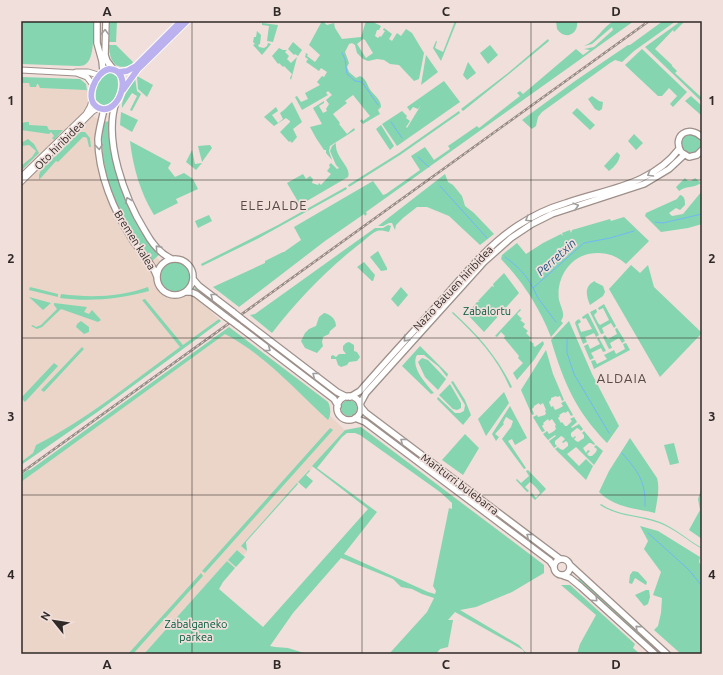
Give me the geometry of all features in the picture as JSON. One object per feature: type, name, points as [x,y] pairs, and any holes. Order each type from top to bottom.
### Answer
[{"type":"main road","points":[[97,21],[97,43],[102,61],[100,73],[93,85],[92,100],[101,108],[110,107],[116,102],[138,69],[187,21]]},
{"type":"main road","points":[[106,21],[105,55],[107,61],[122,80],[122,91]]},
{"type":"main road","points":[[100,73],[109,69],[116,71],[127,71],[136,66],[181,21]]},
{"type":"main road","name":"Bremen kalea","points":[[116,102],[113,118],[114,148],[118,169],[126,196],[136,217],[149,237],[164,255],[172,259]]},
{"type":"main road","name":"Bremen kalea","points":[[101,108],[98,138],[99,148],[101,164],[110,195],[117,214],[127,231],[154,267],[157,277]]},
{"type":"main road","points":[[697,132],[702,127]]},
{"type":"main road","points":[[700,155],[684,155],[679,149],[678,142],[681,135],[688,131],[697,132],[702,137]]},
{"type":"main road","name":"Nazio Batuen hiribidea","points":[[348,397],[360,391],[482,255],[506,234],[548,209],[628,184],[645,177],[671,159],[679,149]]},
{"type":"main road","name":"Nazio Batuen hiribidea","points":[[360,405],[366,394],[484,262],[511,238],[532,224],[558,212],[634,189],[668,169],[684,155]]},
{"type":"main road","points":[[186,292],[191,286],[193,279],[193,271],[187,263],[182,260],[172,259],[160,266],[157,277],[160,287],[169,294],[177,295],[191,292],[196,294],[334,399],[341,417],[347,420],[355,418],[360,413],[360,405],[356,399],[337,392],[199,286],[193,279]]},
{"type":"main road","points":[[338,406],[341,400],[348,397]]},
{"type":"main road","name":"Mariturri bulebarra","points":[[360,405],[366,413],[560,559]]},
{"type":"main road","name":"Mariturri bulebarra","points":[[355,418],[365,422],[550,561],[554,567]]},
{"type":"main road","points":[[655,654],[582,587],[570,578],[558,575],[554,570],[556,562],[560,559],[566,560],[667,654]]},
{"type":"main road","points":[[564,576],[569,572],[570,565]]},
{"type":"street","points":[[21,70],[73,73],[87,77],[93,85]]},
{"type":"street","points":[[73,73],[81,71],[100,73]]},
{"type":"street","name":"Oto hiribidea","points":[[21,177],[86,114],[92,100]]},
{"type":"street","name":"Oto hiribidea","points":[[21,182],[93,111],[101,108]]},
{"type":"shaded area","points":[[21,81],[84,87],[87,91],[88,103],[85,110],[107,126],[141,242],[219,319],[113,397],[61,432],[36,445],[33,453],[21,462]]},
{"type":"shaded area","points":[[231,329],[328,402],[330,416],[345,430],[312,466],[313,467],[310,471],[308,470],[298,484],[297,483],[241,546],[247,551],[244,555],[237,550],[228,560],[236,567],[235,568],[227,561],[144,654],[21,654],[21,482]]},
{"type":"green space","points":[[21,21],[93,21],[93,44],[89,61],[83,66],[21,64]]},
{"type":"green space","points":[[110,21],[117,21],[116,42],[109,42]]},
{"type":"green space","points":[[322,21],[327,25],[334,23],[335,28],[342,39],[361,37],[366,21],[371,21],[381,26],[379,30],[377,30],[375,36],[378,38],[380,36],[381,37],[385,31],[383,30],[384,28],[392,34],[389,39],[392,41],[397,33],[401,36],[406,29],[412,33],[424,53],[419,79],[414,81],[399,65],[390,64],[384,60],[377,59],[368,61],[363,59],[357,53],[355,45],[352,43],[349,44],[345,52],[349,63],[347,67],[349,72],[356,78],[360,76],[366,81],[380,102],[381,107],[378,110],[380,114],[363,124],[360,121],[362,119],[363,121],[370,116],[353,95],[345,101],[347,103],[333,114],[347,134],[354,128],[355,130],[330,146],[329,151],[332,160],[310,127],[322,124],[313,108],[324,101],[324,103],[319,106],[323,113],[327,111],[326,109],[329,104],[326,100],[332,95],[328,91],[326,93],[328,95],[302,110],[295,97],[297,96],[301,102],[308,99],[305,93],[320,85],[317,82],[322,76],[324,77],[327,72],[321,68],[319,71],[306,62],[308,59],[305,57],[305,53],[308,54],[307,56],[315,62],[320,55],[309,45]],"holes":[[[363,39],[373,53],[366,58],[357,44]]]},
{"type":"green space","points":[[455,21],[457,21],[441,61],[433,48],[437,41],[435,48],[443,52]]},
{"type":"green space","points":[[556,21],[577,21],[577,26],[574,32],[564,35],[557,29]]},
{"type":"green space","points":[[614,21],[634,21],[366,212],[367,214],[365,216],[364,214],[325,241],[239,307],[213,287],[265,263],[265,261],[284,252],[301,240],[294,227],[373,181],[383,195],[386,194],[420,170],[411,156],[425,147],[434,160],[450,149],[448,146],[477,126],[479,128],[520,96],[517,93],[520,91],[523,94],[576,49],[583,55],[590,50],[584,49],[594,47],[613,30],[612,27],[592,44],[584,46],[589,44]]},
{"type":"green space","points":[[663,21],[676,21],[634,51],[622,62],[615,60],[610,63],[542,112],[538,117],[536,126],[532,129],[522,120],[575,81],[630,45]]},
{"type":"green space","points":[[681,21],[685,21],[674,32],[673,30],[655,49],[677,71],[675,73],[702,98],[702,102],[645,47]]},
{"type":"green space","points":[[262,23],[278,25],[273,42],[267,41],[269,26],[262,25]]},
{"type":"green space","points":[[257,31],[261,35],[260,44],[258,45],[259,47],[264,48],[268,43],[271,44],[262,55],[253,45],[255,44],[253,42]]},
{"type":"green space","points":[[548,39],[549,41],[509,74],[463,111],[461,109],[508,73]]},
{"type":"green space","points":[[293,42],[302,50],[298,56],[295,54],[294,55],[288,49]]},
{"type":"green space","points":[[109,45],[116,45],[133,62],[132,64],[121,67],[117,66],[110,55]]},
{"type":"green space","points":[[490,45],[498,55],[488,64],[480,53]]},
{"type":"green space","points":[[279,48],[287,50],[285,52],[289,56],[287,59],[291,63],[297,57],[291,80],[290,78],[292,74],[284,66],[283,67],[279,63],[278,64],[272,56]]},
{"type":"green space","points":[[642,49],[687,92],[673,107],[670,104],[677,96],[669,88],[662,96],[658,96],[625,65]]},
{"type":"green space","points":[[426,55],[438,72],[421,85]]},
{"type":"green space","points":[[468,62],[476,73],[467,80],[463,75]]},
{"type":"green space","points":[[112,73],[117,77],[117,91],[111,102],[102,105],[96,100],[97,87],[102,77]]},
{"type":"green space","points":[[137,76],[153,85],[147,97],[138,89]]},
{"type":"green space","points":[[21,77],[80,79],[86,84],[87,91],[40,88],[38,84],[36,87],[30,87],[29,83],[21,83]]},
{"type":"green space","points":[[135,78],[137,91],[141,94],[132,111],[130,110],[137,96],[132,93],[122,108],[122,104],[126,93]]},
{"type":"green space","points":[[444,81],[460,102],[397,146],[382,124],[402,111],[407,116],[406,118],[410,121],[406,127],[407,128],[421,105],[418,109],[413,107],[410,111],[407,107]]},
{"type":"green space","points":[[592,96],[603,102],[602,109],[599,111],[595,109],[588,99]]},
{"type":"green space","points":[[691,96],[702,106],[702,116],[685,101]]},
{"type":"green space","points":[[292,102],[302,122],[293,129],[297,137],[292,143],[290,141],[289,142],[280,132],[290,121],[286,118],[274,126],[264,117],[276,107],[278,111],[272,115],[278,123],[283,119],[280,113]]},
{"type":"green space","points":[[577,108],[595,125],[590,130],[572,113]]},
{"type":"green space","points":[[459,111],[460,113],[400,155],[349,187],[348,185],[399,153]]},
{"type":"green space","points":[[121,112],[138,120],[132,132],[120,125]]},
{"type":"green space","points":[[112,121],[124,193],[160,254],[152,261],[130,230],[121,213],[108,178],[102,141],[103,122]]},
{"type":"green space","points":[[29,122],[29,125],[47,126],[49,130],[63,130],[54,140],[52,138],[54,136],[51,132],[49,134],[21,130],[21,123]]},
{"type":"green space","points":[[381,125],[394,146],[390,150],[376,129]]},
{"type":"green space","points":[[80,132],[85,132],[90,138],[91,147],[89,147],[87,138],[83,137],[58,162],[56,161],[39,180],[41,170]]},
{"type":"green space","points":[[634,134],[643,143],[636,150],[628,141]]},
{"type":"green space","points":[[691,134],[698,137],[701,144],[698,151],[691,154],[684,151],[681,144],[684,137]]},
{"type":"green space","points":[[28,139],[34,144],[39,153],[21,171],[21,166],[32,157],[36,151],[29,145],[21,146],[21,143]]},
{"type":"green space","points":[[130,141],[171,163],[168,168],[175,177],[184,173],[193,179],[198,189],[176,199],[178,203],[154,215],[138,179]]},
{"type":"green space","points":[[336,143],[338,153],[348,169],[348,177],[300,205],[287,183],[303,174],[306,179],[310,176],[313,179],[312,183],[318,185],[319,183],[321,185],[331,174],[327,171],[331,163],[337,169],[339,168],[336,165],[330,151],[332,146]]},
{"type":"green space","points":[[210,145],[212,148],[202,162],[198,146]]},
{"type":"green space","points":[[192,150],[195,164],[202,163],[196,170],[186,162]]},
{"type":"green space","points":[[617,152],[620,155],[619,160],[609,171],[604,166]]},
{"type":"green space","points":[[674,159],[676,160],[665,170],[646,182],[568,206],[511,235],[366,391],[364,389],[493,247],[526,222],[550,211],[634,184],[664,167]]},
{"type":"green space","points":[[445,174],[448,182],[453,185],[462,196],[465,206],[474,213],[494,234],[480,245],[449,216],[427,207],[417,207],[396,225],[395,230],[392,223],[378,226]]},
{"type":"green space","points":[[685,178],[688,181],[691,181],[695,178],[701,183],[679,191],[676,187]]},
{"type":"green space","points":[[346,187],[347,189],[259,238],[202,266],[201,264],[278,225]]},
{"type":"green space","points":[[702,191],[702,224],[688,228],[661,232],[645,216],[646,213],[677,199],[680,195],[685,200],[685,205],[680,210],[676,208],[669,213],[672,216],[683,214]]},
{"type":"green space","points":[[209,215],[212,221],[198,228],[195,221]]},
{"type":"green space","points":[[624,217],[649,241],[626,264],[608,254],[598,253],[588,254],[575,260],[569,265],[559,285],[559,300],[563,313],[561,321],[563,323],[551,337],[536,305],[501,259],[502,255],[517,243],[526,254],[561,234],[563,236],[562,233],[570,230],[571,233],[572,230],[610,219],[611,221]]},
{"type":"green space","points":[[388,225],[391,226],[389,232],[374,232],[323,276],[291,309],[272,333],[250,315],[255,314],[375,228],[383,228]]},
{"type":"green space","points":[[378,251],[387,270],[381,271],[370,257]]},
{"type":"green space","points":[[172,261],[178,261],[188,268],[191,277],[190,283],[184,290],[178,293],[172,293],[162,286],[159,280],[159,274],[166,264]]},
{"type":"green space","points":[[364,262],[375,275],[373,281],[357,267]]},
{"type":"green space","points":[[631,265],[640,273],[648,265],[654,287],[702,333],[660,377],[609,289]]},
{"type":"green space","name":"Zabalortu","points":[[504,273],[519,293],[484,332],[467,314],[477,302],[480,302],[478,301],[492,286],[494,287],[493,284]]},
{"type":"green space","points":[[595,281],[603,286],[605,292],[603,296],[590,305],[587,291],[589,285]]},
{"type":"green space","points":[[196,286],[231,313],[228,316],[194,289]]},
{"type":"green space","points":[[30,287],[58,294],[58,297],[29,290]]},
{"type":"green space","points":[[148,287],[149,291],[116,298],[83,300],[60,298],[61,294],[83,296],[116,295]]},
{"type":"green space","points":[[401,287],[408,295],[398,307],[391,299]]},
{"type":"green space","points":[[29,297],[51,303],[43,310]]},
{"type":"green space","points":[[145,299],[183,345],[219,319],[221,321],[96,413],[21,465],[21,462],[33,453],[36,445],[74,424],[92,412],[180,347],[142,300]]},
{"type":"green space","points":[[54,303],[87,307],[84,312],[89,314],[92,310],[101,320],[98,322],[61,309],[42,327],[37,329],[31,326],[33,325],[36,327],[41,325],[57,309]]},
{"type":"green space","points":[[604,304],[616,326],[614,328],[611,323],[602,328],[604,333],[601,334],[590,312],[596,309],[597,312],[594,315],[600,325],[609,320],[603,308],[599,310],[598,308]]},
{"type":"green space","points":[[520,309],[521,310],[517,314],[522,319],[520,320],[525,324],[523,327],[528,331],[526,333],[531,338],[529,340],[535,347],[543,341],[544,344],[534,360],[517,380],[513,373],[523,363],[501,332],[497,337],[495,336]]},
{"type":"green space","points":[[453,312],[494,356],[512,387],[510,388],[499,366],[485,347],[452,313]]},
{"type":"green space","points":[[324,313],[332,317],[336,326],[330,331],[329,334],[323,337],[323,346],[317,353],[305,348],[301,341],[309,329],[316,326],[319,317]]},
{"type":"green space","points":[[588,313],[599,335],[596,337],[594,333],[585,337],[587,342],[583,344],[575,323],[579,319],[581,322],[578,324],[581,332],[592,329],[586,318],[583,319],[582,317]]},
{"type":"green space","points":[[81,321],[89,327],[89,332],[84,334],[76,327]]},
{"type":"green space","points":[[241,321],[339,396],[336,398],[238,324]]},
{"type":"green space","points":[[569,321],[592,374],[619,426],[607,443],[587,419],[572,395],[561,370],[551,340]]},
{"type":"green space","points":[[229,327],[328,402],[330,407],[330,416],[328,420],[253,352],[240,342],[225,334],[21,482],[21,475]]},
{"type":"green space","points":[[617,328],[625,341],[622,343],[619,338],[610,343],[612,348],[609,349],[603,337],[605,335],[608,339],[617,334],[615,329]]},
{"type":"green space","points":[[599,338],[606,351],[603,352],[601,348],[591,353],[594,358],[590,360],[584,346],[588,344],[590,349],[600,344],[597,339]]},
{"type":"green space","points":[[349,342],[354,345],[354,351],[357,352],[360,357],[357,361],[349,362],[347,365],[341,367],[338,365],[336,359],[331,359],[331,356],[333,355],[336,357],[339,354],[346,354],[343,350],[343,346]]},
{"type":"green space","points":[[626,343],[630,350],[594,369],[591,361],[595,360],[597,364],[607,359],[604,355],[614,350],[616,354],[625,349],[623,344]]},
{"type":"green space","points":[[420,346],[448,374],[447,377],[439,367],[424,355],[417,355],[415,360],[417,370],[434,393],[431,394],[402,366]]},
{"type":"green space","points":[[82,347],[84,349],[44,392],[41,390]]},
{"type":"green space","points":[[546,350],[553,374],[564,400],[562,401],[560,396],[551,398],[549,402],[551,407],[553,406],[555,410],[560,408],[563,406],[561,403],[565,401],[573,415],[571,416],[568,411],[559,415],[560,416],[558,418],[561,423],[562,422],[565,426],[567,426],[572,421],[570,419],[574,417],[577,422],[571,427],[572,428],[579,424],[583,429],[581,431],[577,428],[571,433],[571,436],[573,438],[575,436],[576,437],[574,439],[578,442],[584,438],[582,433],[584,431],[595,444],[589,443],[583,448],[586,453],[588,450],[590,451],[587,454],[589,456],[592,456],[596,452],[597,449],[594,447],[596,445],[603,451],[594,465],[576,447],[567,454],[579,466],[586,459],[593,466],[586,480],[555,449],[558,447],[563,450],[568,446],[566,441],[563,443],[562,442],[565,439],[561,436],[555,441],[557,446],[554,448],[549,441],[556,436],[555,435],[548,440],[543,434],[547,431],[549,434],[556,429],[556,425],[552,419],[549,421],[548,419],[543,423],[544,424],[542,426],[545,431],[542,432],[533,417],[537,415],[538,417],[545,415],[546,410],[543,403],[540,405],[539,403],[534,406],[532,409],[534,414],[532,415],[521,390]]},
{"type":"green space","points":[[422,358],[428,360],[446,379],[438,390],[425,377],[418,362]]},
{"type":"green space","points":[[54,363],[58,366],[25,402],[21,398]]},
{"type":"green space","points":[[453,381],[465,400],[471,415],[463,425],[437,399],[438,397],[455,413],[464,411],[465,405],[451,382]]},
{"type":"green space","points":[[450,384],[461,403],[461,408],[457,410],[453,409],[439,395]]},
{"type":"green space","points":[[504,392],[509,403],[486,436],[478,419]]},
{"type":"green space","points":[[346,400],[352,400],[357,405],[355,414],[352,416],[346,416],[341,411],[341,405]]},
{"type":"green space","points":[[510,406],[527,438],[515,445],[512,439],[508,441],[526,468],[524,469],[502,439],[511,427],[513,421],[506,417],[503,423],[504,424],[495,434],[499,437],[496,441],[492,434]]},
{"type":"green space","points":[[371,420],[437,469],[435,472],[369,423]]},
{"type":"green space","name":"Zabalganeko parkea","points":[[361,427],[544,565],[544,573],[512,592],[476,607],[460,610],[519,645],[527,654],[525,654],[523,650],[455,612],[448,620],[453,620],[448,647],[440,649],[436,654],[389,654],[427,612],[434,598],[412,589],[401,587],[393,579],[341,558],[293,613],[270,646],[288,648],[307,654],[144,654],[227,561],[235,568],[219,589],[263,627],[368,509],[312,466],[345,430]],"holes":[[[347,433],[355,433],[360,435],[440,492],[452,503],[452,509],[449,508],[433,586],[436,591],[435,594],[344,554],[377,512],[317,468],[342,437]]]},
{"type":"green space","points":[[330,428],[333,430],[205,573],[202,571]]},
{"type":"green space","points":[[465,434],[479,448],[463,475],[442,460]]},
{"type":"green space","points":[[630,438],[657,478],[658,491],[655,513],[618,504],[599,492],[609,471]]},
{"type":"green space","points":[[674,443],[679,463],[670,465],[664,445]]},
{"type":"green space","points":[[309,470],[310,471],[306,475],[313,481],[306,489],[298,482]]},
{"type":"green space","points":[[528,470],[546,489],[535,500],[530,495],[532,493],[536,498],[540,493],[536,487],[530,482],[525,487],[529,491],[527,492],[516,480],[517,479],[521,483],[529,476],[526,471]]},
{"type":"green space","points":[[439,471],[548,553],[545,556],[437,474]]},
{"type":"green space","points":[[297,483],[298,484],[246,542],[247,551],[241,546]]},
{"type":"green space","points":[[702,487],[702,539],[689,530],[700,510],[698,499]]},
{"type":"green space","points":[[601,504],[616,511],[660,522],[702,549],[659,523],[615,512],[600,505]]},
{"type":"green space","points":[[640,526],[658,531],[700,557],[699,562],[702,567],[702,654],[681,654],[654,630],[658,626],[662,598],[653,595],[661,572],[644,549],[648,541]]},
{"type":"green space","points":[[237,550],[245,557],[236,567],[228,560]]},
{"type":"green space","points":[[633,571],[638,572],[647,582],[646,585],[635,578],[632,584],[629,583],[630,575]]},
{"type":"green space","points":[[201,573],[203,576],[133,654],[128,654]]},
{"type":"green space","points":[[580,578],[665,654],[659,654],[585,587],[578,580]]},
{"type":"green space","points":[[561,585],[570,585],[635,644],[633,648],[640,654],[577,654],[580,644],[596,615]]},
{"type":"green space","points":[[649,590],[650,597],[648,604],[644,606],[635,595]]},
{"type":"waterway","name":"Perretxin","points":[[342,53],[345,59],[347,74],[355,81],[362,82],[378,105]]},
{"type":"waterway","name":"Perretxin","points":[[391,122],[402,138]]},
{"type":"waterway","name":"Perretxin","points":[[418,157],[429,167]]},
{"type":"waterway","name":"Perretxin","points":[[440,186],[487,238]]},
{"type":"waterway","name":"Perretxin","points":[[655,222],[663,223],[702,214]]},
{"type":"waterway","name":"Perretxin","points":[[505,257],[521,271],[533,288],[584,243],[610,238],[634,231]]},
{"type":"waterway","points":[[533,288],[538,298],[556,322]]},
{"type":"waterway","points":[[567,339],[567,353],[574,374],[609,433]]},
{"type":"waterway","points":[[622,453],[640,477],[644,490],[645,506]]},
{"type":"waterway","points":[[648,533],[688,569],[702,586]]},
{"type":"railway","points":[[21,473],[649,21]]},
{"type":"district","name":"ELEJALDE","points":[[274,205]]},
{"type":"district","name":"ALDAIA","points":[[622,378]]}]
